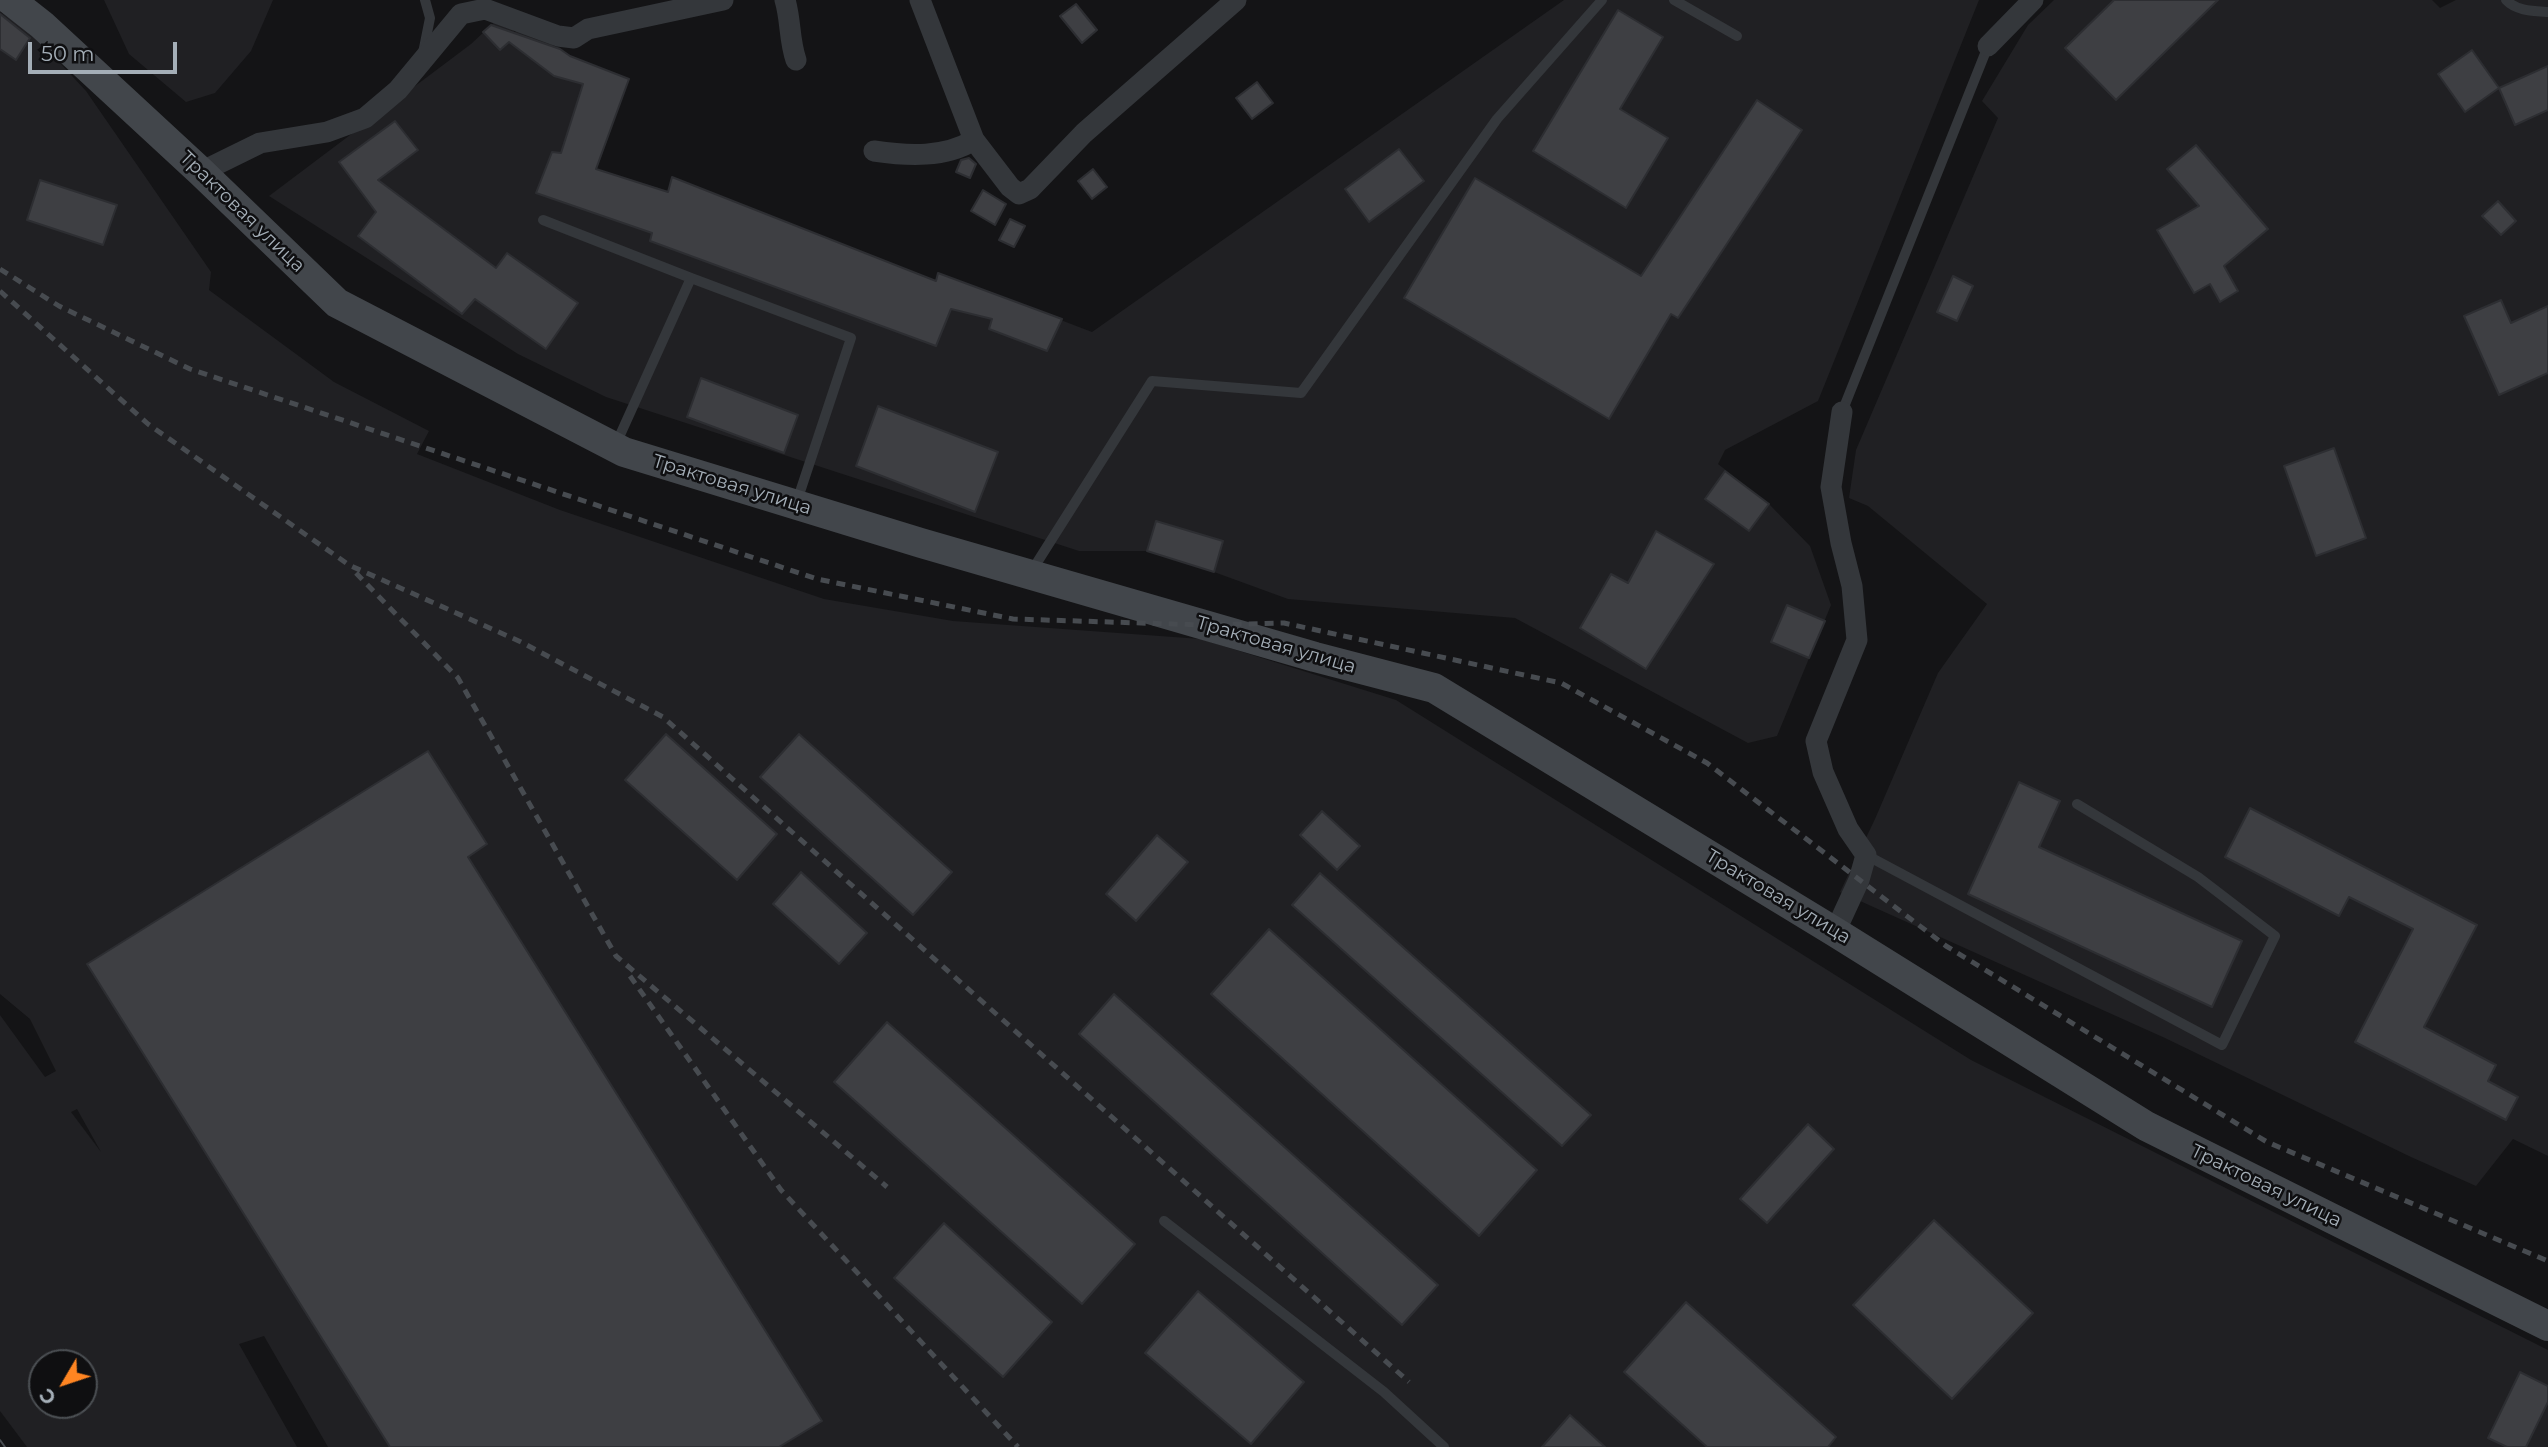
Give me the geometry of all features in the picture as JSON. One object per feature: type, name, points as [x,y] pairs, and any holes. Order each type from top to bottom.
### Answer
[{"type":"main road","name":"Трактовая улица","points":[[10,0],[42,25],[201,172],[337,303],[614,447],[796,505],[1030,574],[1315,657],[1434,688],[1835,932],[2146,1126],[2548,1326]]},
{"type":"street","points":[[201,172],[261,143],[327,132],[365,118],[398,90],[461,14],[485,9],[558,36],[575,38],[587,29],[723,0]]},
{"type":"street","points":[[785,0],[791,21],[790,41],[796,60]]},
{"type":"street","points":[[920,0],[974,139],[1010,187],[1019,194],[1030,190],[1084,133],[1236,0]]},
{"type":"street","points":[[1988,46],[2033,0]]},
{"type":"street","points":[[874,151],[908,156],[957,150],[974,139]]},
{"type":"street","points":[[1835,932],[1859,880],[1866,855],[1848,829],[1823,772],[1816,741],[1857,640],[1852,586],[1831,487],[1842,412]]},
{"type":"lane","points":[[422,59],[430,19],[425,0]]},
{"type":"lane","points":[[1030,574],[1152,381],[1301,393],[1497,119],[1602,0]]},
{"type":"lane","points":[[1674,0],[1737,36]]},
{"type":"lane","points":[[2505,0],[2510,5],[2531,11],[2548,12]]},
{"type":"lane","points":[[1842,412],[1988,46]]},
{"type":"lane","points":[[543,220],[851,338],[796,505]]},
{"type":"lane","points":[[614,447],[691,278]]},
{"type":"lane","points":[[1866,855],[2222,1045],[2275,936],[2198,877],[2077,804]]},
{"type":"lane","points":[[1164,1221],[1384,1392],[1444,1447]]},
{"type":"shaded area","points":[[104,0],[273,0],[251,51],[215,93],[186,102],[129,54]]},
{"type":"shaded area","points":[[1564,0],[1979,0],[1818,401],[1725,450],[1718,464],[1769,504],[1810,546],[1831,605],[1777,736],[1748,743],[1515,618],[1288,599],[1147,551],[1079,551],[606,397],[518,354],[269,196],[471,44],[499,18],[515,32],[523,26],[570,56],[629,79],[597,169],[668,191],[672,177],[935,281],[938,273],[1092,332]]},
{"type":"shaded area","points":[[2054,0],[2432,0],[2440,8],[2456,0],[2548,0],[2548,1156],[2513,1139],[2476,1186],[2165,1038],[1840,892],[1875,819],[1938,673],[1987,604],[1868,506],[1849,498],[1856,450],[1998,118],[1982,101],[2028,25]]},
{"type":"shaded area","points":[[0,12],[33,34],[86,91],[211,272],[209,290],[334,382],[429,431],[417,454],[560,510],[824,599],[953,621],[1201,639],[1396,700],[1971,1060],[2548,1350],[2548,1447],[328,1447],[264,1336],[239,1344],[297,1447],[27,1447],[0,1411],[0,1015],[45,1077],[56,1071],[30,1019],[0,994]],"holes":[[[77,1109],[101,1152],[71,1112]]]},
{"type":"building","points":[[2114,0],[2218,0],[2116,100],[2065,48]]},
{"type":"building","points":[[1076,4],[1097,30],[1082,43],[1060,16]]},
{"type":"building","points":[[1618,10],[1663,37],[1620,109],[1668,138],[1626,208],[1533,151]]},
{"type":"building","points":[[0,14],[30,38],[16,60],[0,49]]},
{"type":"building","points":[[491,25],[560,49],[570,56],[629,79],[596,169],[668,192],[672,177],[936,281],[938,273],[1062,319],[1047,351],[989,329],[992,319],[951,309],[936,346],[650,241],[652,233],[536,193],[552,152],[561,153],[583,84],[554,76],[509,42],[500,50],[483,32]]},
{"type":"building","points":[[2472,50],[2499,88],[2465,112],[2438,74]]},
{"type":"building","points":[[2548,66],[2548,110],[2515,125],[2499,88]]},
{"type":"building","points":[[1257,82],[1273,103],[1252,119],[1236,98]]},
{"type":"building","points":[[1757,100],[1802,130],[1678,318],[1671,314],[1609,419],[1404,298],[1475,178],[1641,276]]},
{"type":"building","points":[[395,121],[418,150],[378,180],[496,268],[507,253],[578,303],[546,349],[475,299],[462,314],[358,236],[376,212],[339,162]]},
{"type":"building","points":[[2196,145],[2268,229],[2224,266],[2238,291],[2220,302],[2210,284],[2194,293],[2157,230],[2199,206],[2167,169]]},
{"type":"building","points":[[1399,149],[1424,181],[1369,222],[1345,189]]},
{"type":"building","points":[[969,158],[976,164],[970,178],[956,172],[961,160]]},
{"type":"building","points":[[1093,169],[1107,187],[1092,199],[1078,181]]},
{"type":"building","points":[[40,180],[117,205],[103,245],[27,220]]},
{"type":"building","points":[[983,190],[1006,204],[995,225],[971,211]]},
{"type":"building","points":[[2498,201],[2516,221],[2501,235],[2482,216]]},
{"type":"building","points":[[1010,219],[1025,226],[1014,247],[999,240]]},
{"type":"building","points":[[1953,276],[1973,286],[1957,321],[1937,312]]},
{"type":"building","points":[[2501,300],[2511,323],[2548,306],[2548,373],[2499,395],[2464,316]]},
{"type":"building","points":[[701,378],[798,415],[784,453],[687,417]]},
{"type":"building","points":[[878,406],[998,452],[975,512],[856,466]]},
{"type":"building","points":[[2334,448],[2366,538],[2316,556],[2284,466]]},
{"type":"building","points":[[1725,471],[1769,504],[1749,531],[1705,499]]},
{"type":"building","points":[[1156,521],[1223,541],[1214,572],[1147,551]]},
{"type":"building","points":[[1656,531],[1714,564],[1646,669],[1580,628],[1611,574],[1628,583]]},
{"type":"building","points":[[1787,605],[1825,621],[1809,658],[1771,642]]},
{"type":"building","points":[[666,734],[777,834],[737,880],[625,780]]},
{"type":"building","points":[[799,734],[952,872],[913,915],[760,777]]},
{"type":"building","points":[[428,751],[487,844],[468,857],[822,1421],[779,1447],[390,1447],[87,964]]},
{"type":"building","points":[[2019,782],[2060,801],[2039,847],[2242,941],[2212,1007],[1968,894]]},
{"type":"building","points":[[2250,808],[2477,925],[2424,1027],[2496,1065],[2488,1081],[2518,1097],[2506,1120],[2355,1042],[2413,929],[2349,897],[2339,916],[2225,857]]},
{"type":"building","points":[[1322,811],[1360,846],[1337,870],[1300,835]]},
{"type":"building","points":[[1157,835],[1188,862],[1136,921],[1106,894]]},
{"type":"building","points":[[801,872],[867,933],[839,964],[773,904]]},
{"type":"building","points":[[1320,873],[1591,1115],[1562,1146],[1292,905]]},
{"type":"building","points":[[1269,929],[1537,1170],[1479,1236],[1211,994]]},
{"type":"building","points":[[1114,994],[1438,1285],[1402,1325],[1079,1034]]},
{"type":"building","points":[[887,1022],[1135,1244],[1082,1304],[834,1082]]},
{"type":"building","points":[[1808,1124],[1834,1149],[1767,1223],[1740,1199]]},
{"type":"building","points":[[1934,1220],[2033,1313],[1952,1399],[1853,1305]]},
{"type":"building","points":[[944,1223],[1052,1322],[1003,1377],[894,1278]]},
{"type":"building","points":[[1198,1291],[1304,1382],[1251,1444],[1145,1353]]},
{"type":"building","points":[[1686,1302],[1836,1437],[1828,1447],[1707,1447],[1624,1372]]},
{"type":"building","points":[[2520,1372],[2548,1386],[2548,1402],[2526,1447],[2507,1447],[2488,1438]]},
{"type":"building","points":[[1570,1415],[1605,1447],[1542,1447]]},
{"type":"tram line","points":[[0,1440],[5,1447]]},
{"type":"railway","points":[[0,269],[59,306],[190,369],[817,579],[1013,619],[1205,625],[1284,623],[1561,683],[1707,763],[1946,946],[2267,1142],[2548,1261]]},
{"type":"railway","points":[[0,291],[148,424],[349,565],[521,642],[663,717],[1409,1382]]},
{"type":"railway","points":[[356,573],[458,678],[616,956],[887,1187]]},
{"type":"railway","points":[[630,976],[781,1190],[1018,1447]]}]
